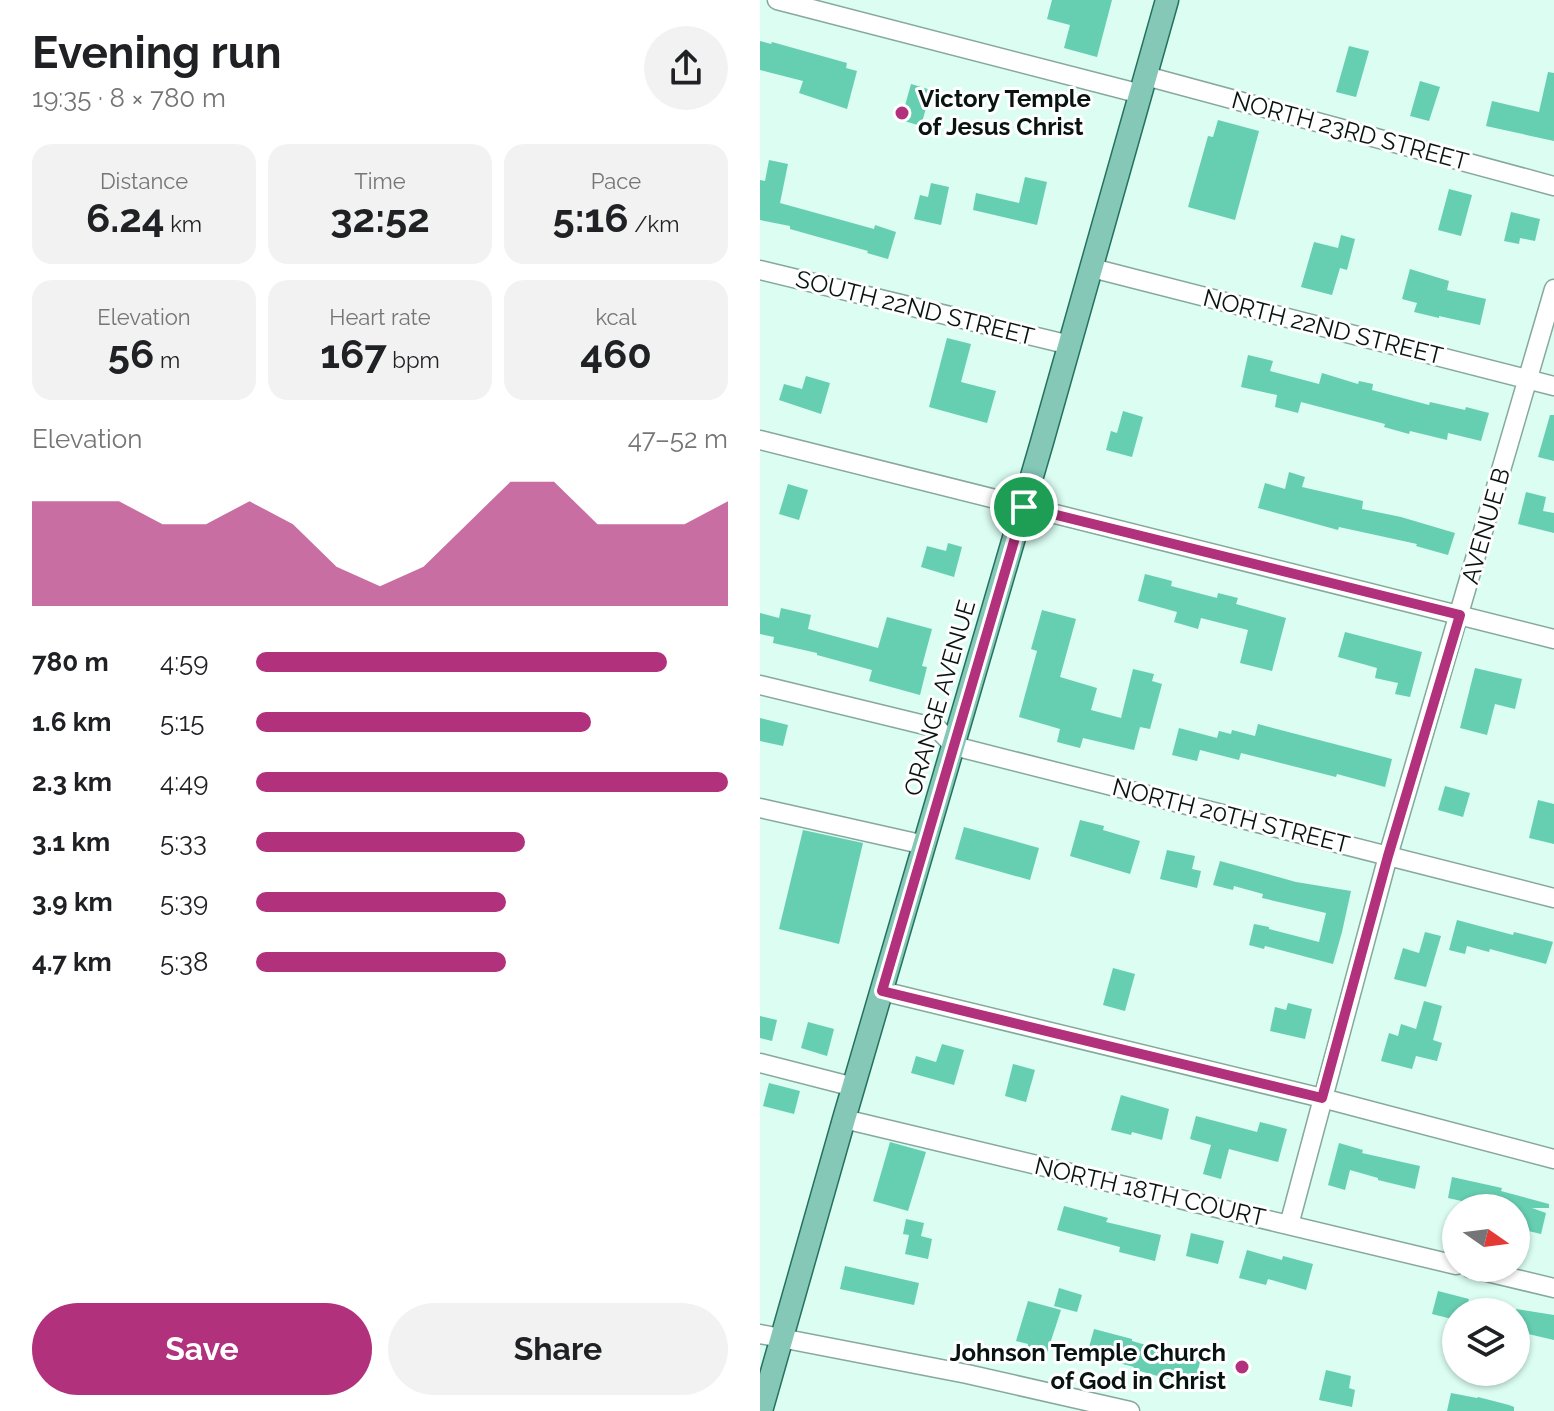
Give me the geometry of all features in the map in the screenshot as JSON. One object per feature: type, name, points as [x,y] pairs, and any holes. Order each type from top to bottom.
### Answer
[{"type":"main road","name":"ORANGE AVENUE","points":[[761,1411],[771,1336],[854,1087],[1024,507],[1167,0]]},
{"type":"street","name":"NORTH 23RD STREET","points":[[777,0],[1143,85],[1554,186]]},
{"type":"street","name":"NORTH 22ND STREET","points":[[1092,268],[1554,386]]},
{"type":"street","name":"SOUTH 22ND STREET","points":[[760,270],[1070,345]]},
{"type":"street","name":"AVENUE B","points":[[1289,1225],[1388,856],[1554,289]]},
{"type":"street","points":[[760,440],[1554,639]]},
{"type":"street","name":"NORTH 20TH STREET","points":[[760,685],[937,728],[954,746],[1554,898]]},
{"type":"street","points":[[760,808],[925,845]]},
{"type":"street","points":[[882,991],[1322,1098],[1554,1159]]},
{"type":"street","points":[[760,1063],[854,1087]]},
{"type":"street","name":"NORTH 18TH COURT","points":[[844,1119],[1442,1262]]},
{"type":"street","points":[[1529,1282],[1554,1288]]},
{"type":"street","points":[[771,1336],[967,1374],[1130,1411]]},
{"type":"building","points":[[1052,0],[1112,0],[1097,57],[1064,48],[1070,25],[1047,19]]},
{"type":"building","points":[[760,41],[847,63],[846,68],[857,71],[847,109],[799,93],[803,81],[760,70]]},
{"type":"building","points":[[1349,46],[1369,51],[1356,97],[1336,92]]},
{"type":"building","points":[[1548,72],[1554,73],[1554,141],[1486,126],[1492,101],[1539,112]]},
{"type":"building","points":[[1420,81],[1440,87],[1429,121],[1410,116]]},
{"type":"building","points":[[911,84],[931,90],[921,126],[901,120]]},
{"type":"building","points":[[1218,120],[1259,131],[1235,220],[1188,207],[1208,136],[1213,137]]},
{"type":"building","points":[[769,160],[788,164],[780,203],[874,229],[875,225],[896,232],[888,259],[790,229],[790,226],[760,220],[760,180],[765,181]]},
{"type":"building","points":[[1025,177],[1047,182],[1037,225],[973,210],[976,193],[1019,203]]},
{"type":"building","points":[[931,183],[949,187],[941,225],[914,219],[920,195],[928,197]]},
{"type":"building","points":[[1449,189],[1472,195],[1461,236],[1438,230]]},
{"type":"building","points":[[1511,212],[1540,219],[1535,241],[1520,238],[1519,244],[1504,241]]},
{"type":"building","points":[[1341,235],[1355,239],[1347,270],[1340,268],[1332,295],[1301,287],[1314,242],[1338,248]]},
{"type":"building","points":[[1410,269],[1449,281],[1447,290],[1486,299],[1480,325],[1414,312],[1417,303],[1402,299]]},
{"type":"building","points":[[947,338],[971,344],[961,382],[996,391],[987,423],[929,407]]},
{"type":"building","points":[[1248,355],[1273,361],[1270,371],[1319,384],[1322,373],[1358,384],[1359,381],[1373,384],[1372,390],[1429,405],[1430,402],[1489,413],[1481,441],[1448,433],[1447,440],[1410,431],[1409,434],[1384,427],[1385,424],[1301,402],[1298,413],[1275,407],[1277,395],[1241,387]]},
{"type":"building","points":[[806,376],[830,383],[821,414],[779,400],[784,384],[802,389]]},
{"type":"building","points":[[1123,411],[1143,417],[1132,457],[1106,450],[1111,431],[1117,433]]},
{"type":"building","points":[[1550,415],[1554,415],[1554,461],[1538,457]]},
{"type":"building","points":[[1289,472],[1305,477],[1302,487],[1363,501],[1362,509],[1455,533],[1448,555],[1417,544],[1339,527],[1338,530],[1258,508],[1265,483],[1285,489]]},
{"type":"building","points":[[788,484],[808,490],[799,520],[779,514]]},
{"type":"building","points":[[1526,492],[1546,497],[1543,511],[1554,513],[1554,533],[1518,524]]},
{"type":"building","points":[[948,543],[962,547],[954,577],[921,567],[927,546],[946,551]]},
{"type":"building","points":[[1145,574],[1172,581],[1171,586],[1217,598],[1218,593],[1238,598],[1236,604],[1286,618],[1272,671],[1240,663],[1248,630],[1201,618],[1198,629],[1174,622],[1177,612],[1138,601]]},
{"type":"building","points":[[781,608],[811,615],[808,629],[878,648],[887,617],[932,629],[922,666],[927,667],[920,695],[869,681],[872,670],[773,643],[774,637],[760,634],[760,613],[779,618]]},
{"type":"building","points":[[1042,610],[1076,619],[1060,677],[1097,688],[1091,710],[1121,718],[1133,669],[1154,674],[1152,681],[1162,684],[1150,729],[1140,727],[1134,750],[1083,738],[1080,748],[1057,742],[1060,729],[1019,717],[1037,651],[1031,649]]},
{"type":"building","points":[[1345,632],[1422,652],[1410,697],[1395,694],[1398,683],[1375,678],[1377,668],[1338,657]]},
{"type":"building","points":[[1475,668],[1522,679],[1515,709],[1495,704],[1487,735],[1460,728]]},
{"type":"building","points":[[760,718],[788,725],[783,746],[760,741]]},
{"type":"building","points":[[1258,724],[1392,759],[1385,787],[1241,753],[1239,760],[1200,750],[1197,761],[1172,755],[1179,728],[1217,738],[1219,731],[1231,734],[1232,730],[1255,736]]},
{"type":"building","points":[[1445,786],[1470,793],[1463,817],[1438,810]]},
{"type":"building","points":[[1538,800],[1554,804],[1554,844],[1529,838]]},
{"type":"building","points":[[1080,820],[1140,841],[1130,874],[1070,856]]},
{"type":"building","points":[[964,827],[1039,848],[1030,880],[955,859]]},
{"type":"building","points":[[803,830],[863,843],[839,944],[779,929]]},
{"type":"building","points":[[1167,850],[1195,856],[1192,869],[1201,871],[1197,888],[1160,879]]},
{"type":"building","points":[[1220,861],[1296,882],[1351,891],[1333,964],[1265,946],[1264,949],[1249,945],[1254,924],[1319,942],[1326,913],[1262,898],[1263,894],[1234,886],[1233,890],[1213,885]]},
{"type":"building","points":[[1457,920],[1553,942],[1546,964],[1490,949],[1489,952],[1467,946],[1465,954],[1449,950]]},
{"type":"building","points":[[1425,932],[1441,936],[1426,987],[1394,979],[1403,948],[1419,953]]},
{"type":"building","points":[[1113,968],[1135,974],[1125,1011],[1103,1005]]},
{"type":"building","points":[[1424,1001],[1442,1006],[1433,1040],[1442,1043],[1437,1061],[1416,1056],[1412,1069],[1381,1061],[1389,1033],[1398,1036],[1401,1024],[1416,1029]]},
{"type":"building","points":[[1288,1003],[1312,1009],[1305,1039],[1270,1031],[1275,1007],[1286,1010]]},
{"type":"building","points":[[760,1016],[777,1020],[772,1041],[760,1038]]},
{"type":"building","points":[[808,1022],[834,1029],[827,1056],[801,1048]]},
{"type":"building","points":[[942,1044],[964,1050],[954,1085],[911,1073],[916,1056],[936,1062]]},
{"type":"building","points":[[1013,1064],[1035,1070],[1026,1102],[1005,1096]]},
{"type":"building","points":[[769,1083],[800,1091],[794,1114],[763,1106]]},
{"type":"building","points":[[1121,1095],[1169,1109],[1162,1140],[1111,1130]]},
{"type":"building","points":[[1196,1116],[1257,1132],[1260,1122],[1287,1129],[1278,1162],[1229,1149],[1221,1179],[1203,1174],[1211,1145],[1190,1139]]},
{"type":"building","points":[[890,1142],[926,1152],[908,1211],[873,1201]]},
{"type":"building","points":[[1339,1143],[1363,1150],[1362,1153],[1420,1166],[1415,1189],[1350,1170],[1345,1190],[1328,1185]]},
{"type":"building","points":[[1452,1177],[1502,1188],[1501,1191],[1512,1194],[1449,1194]]},
{"type":"building","points":[[1530,1199],[1549,1204],[1549,1208],[1532,1208],[1546,1213],[1541,1234],[1530,1231]]},
{"type":"building","points":[[1064,1206],[1108,1218],[1106,1222],[1161,1235],[1155,1261],[1119,1252],[1120,1247],[1057,1230]]},
{"type":"building","points":[[906,1219],[924,1223],[921,1236],[932,1239],[928,1259],[905,1254],[909,1235],[903,1234]]},
{"type":"building","points":[[1191,1233],[1224,1241],[1218,1264],[1186,1256]]},
{"type":"building","points":[[1247,1250],[1282,1260],[1283,1256],[1313,1264],[1306,1290],[1268,1279],[1266,1285],[1239,1278]]},
{"type":"building","points":[[845,1266],[919,1283],[914,1305],[840,1289]]},
{"type":"building","points":[[1059,1288],[1082,1295],[1077,1312],[1054,1306]]},
{"type":"building","points":[[1438,1291],[1465,1298],[1442,1298],[1442,1316],[1432,1314]]},
{"type":"building","points":[[1028,1301],[1061,1310],[1046,1356],[1027,1351],[1028,1344],[1016,1341]]},
{"type":"building","points":[[1530,1311],[1554,1315],[1554,1340],[1530,1334]]},
{"type":"building","points":[[1094,1329],[1180,1355],[1182,1348],[1202,1353],[1194,1388],[1088,1351]]},
{"type":"building","points":[[1326,1370],[1351,1376],[1349,1388],[1355,1390],[1352,1407],[1319,1400]]},
{"type":"building","points":[[1451,1393],[1509,1405],[1514,1407],[1514,1411],[1447,1411]]},
{"type":"place","name":"Victory Temple of Jesus Christ","points":[[902,113]]},
{"type":"place","name":"Johnson Temple Church of God in Christ","points":[[1242,1367]]},
{"type":"route","points":[[1024,507],[1460,615],[1388,856],[1322,1098],[882,991],[1024,507]]}]
